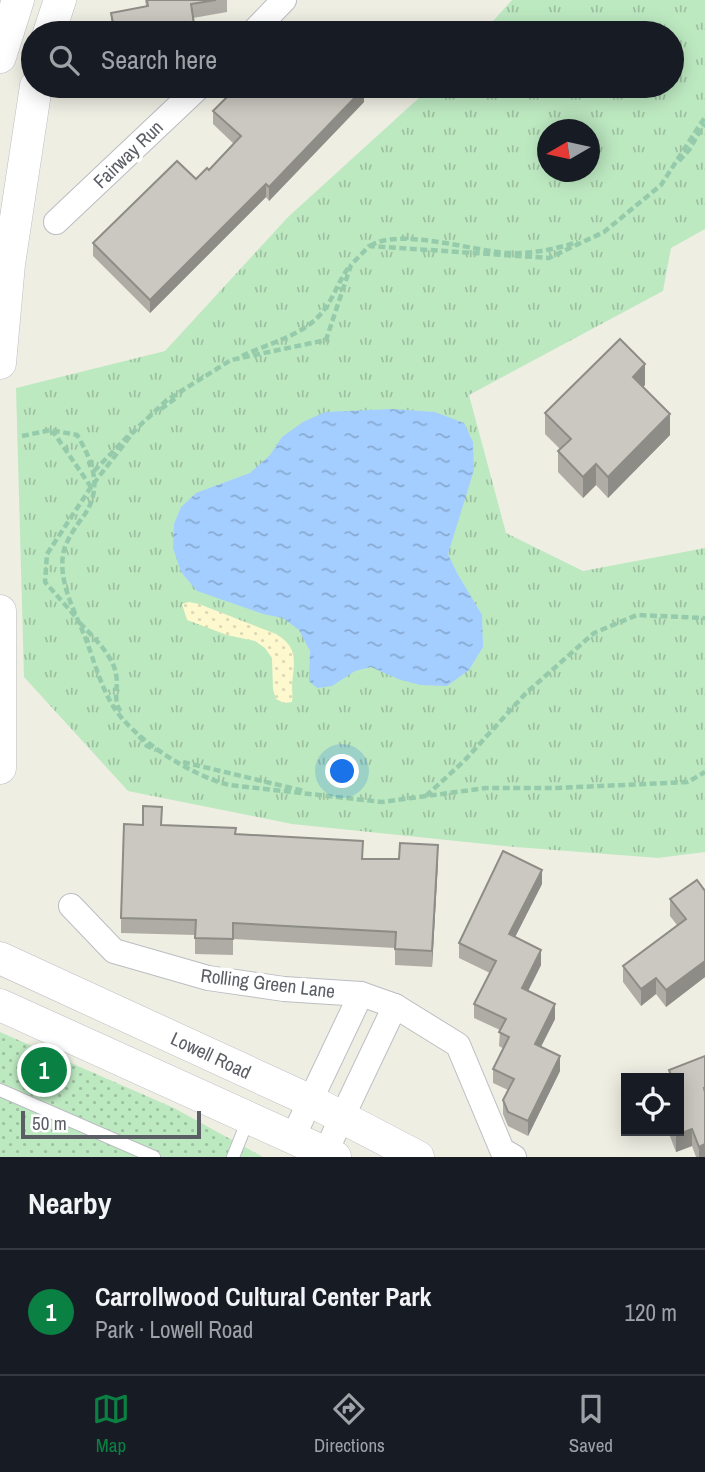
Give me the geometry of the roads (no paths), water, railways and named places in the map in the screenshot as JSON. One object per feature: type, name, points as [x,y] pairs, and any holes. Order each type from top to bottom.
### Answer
[{"type":"street","points":[[0,57],[18,0]]},
{"type":"street","points":[[53,21],[60,0]]},
{"type":"street","points":[[264,21],[284,0]]},
{"type":"street","points":[[0,363],[9,264],[34,98]]},
{"type":"street","name":"Fairway Run","points":[[57,222],[187,98]]},
{"type":"street","points":[[0,611],[0,768]]},
{"type":"street","name":"Rolling Green Lane","points":[[71,906],[114,951],[208,978],[284,989],[361,994],[395,1006],[457,1045],[502,1150],[514,1157]]},
{"type":"street","name":"Lowell Road","points":[[0,958],[311,1101],[418,1157]]},
{"type":"street","name":"Rolling Green Lane","points":[[293,1137],[361,994]]},
{"type":"street","name":"Lowell Road","points":[[0,1005],[250,1117],[326,1155]]},
{"type":"street","points":[[326,1155],[341,1117],[395,1006]]},
{"type":"lane","points":[[0,1090],[154,1157]]},
{"type":"lane","points":[[233,1157],[250,1117]]},
{"type":"water","points":[[392,409],[435,412],[464,423],[473,442],[474,470],[448,554],[482,615],[483,647],[469,670],[447,686],[420,685],[371,667],[355,671],[332,686],[317,688],[309,681],[310,651],[299,630],[283,618],[263,614],[197,591],[181,572],[173,548],[174,524],[181,507],[196,493],[250,473],[270,455],[282,437],[303,422],[325,412]]},
{"type":"place","name":"Carrollwood Cultural Center Park","points":[[44,1070]]}]
